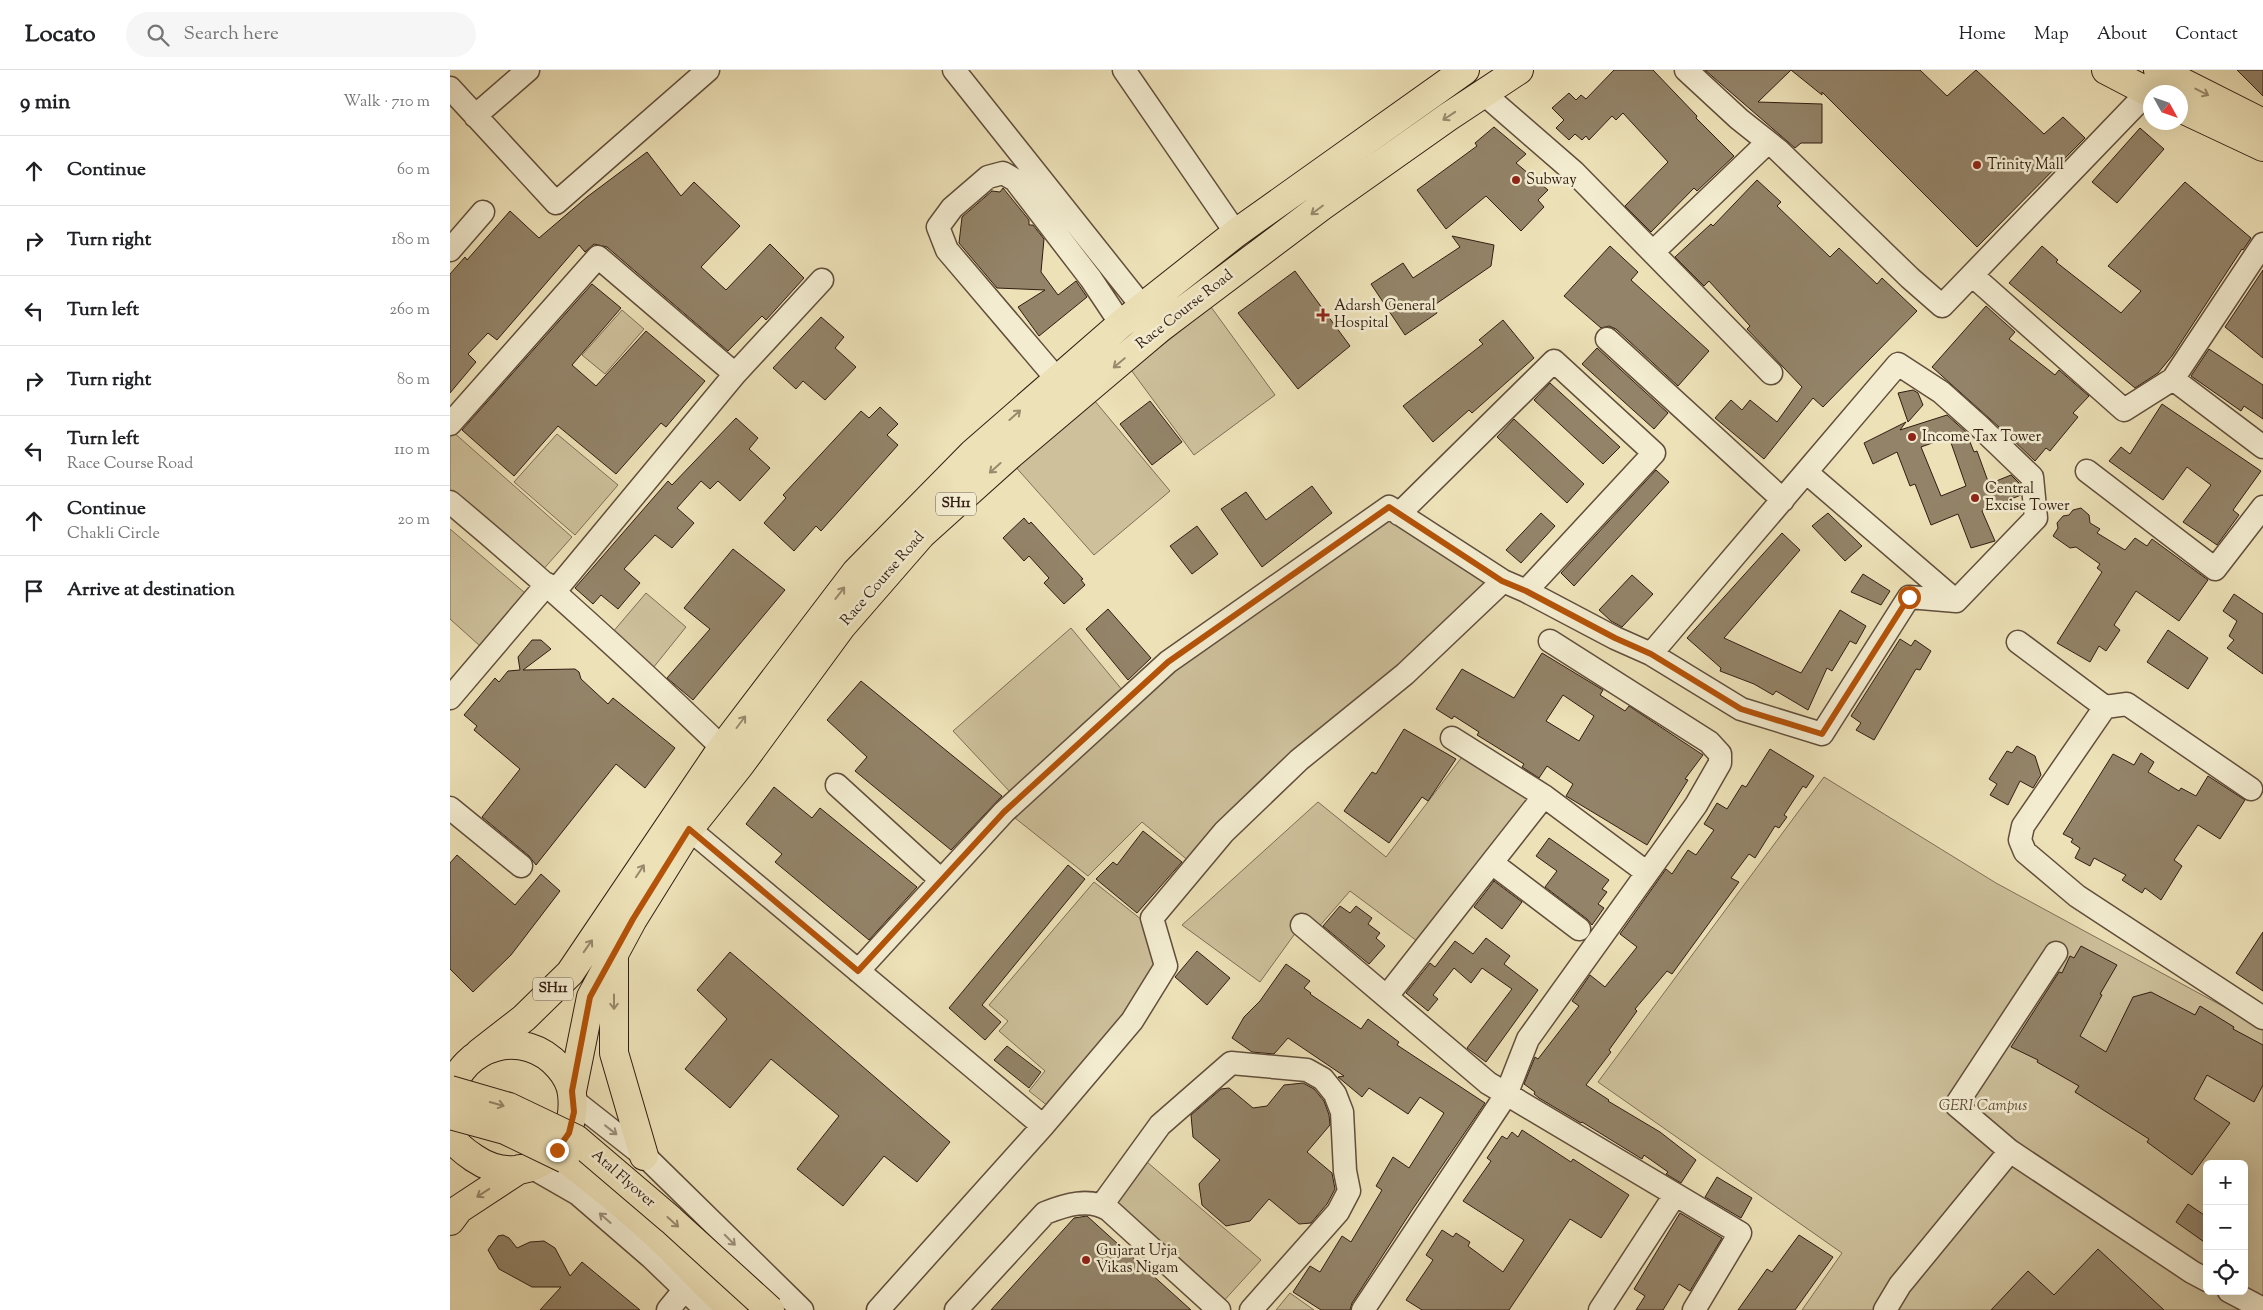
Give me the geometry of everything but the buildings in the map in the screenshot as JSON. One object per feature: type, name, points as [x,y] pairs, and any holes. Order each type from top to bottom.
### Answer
[{"type":"main road","name":"Race Course Road","points":[[464,1060],[524,1018],[570,973],[613,911],[731,757],[868,558],[973,453],[1056,378],[1236,233],[1465,70]]},
{"type":"main road","name":"Race Course Road","points":[[731,757],[922,534],[1011,454],[1160,328],[1322,206],[1483,93],[1519,70]]},
{"type":"main road","points":[[2114,74],[2152,85]]},
{"type":"main road","points":[[2188,97],[2263,123]]},
{"type":"main road","points":[[2188,112],[2263,147]]},
{"type":"main road","name":"Race Course Road","points":[[573,1095],[590,997],[633,919],[682,823]]},
{"type":"main road","points":[[614,953],[614,1053],[644,1156]]},
{"type":"main road","points":[[464,1060],[498,1046],[517,1045],[536,1049],[552,1059],[565,1074],[573,1095]]},
{"type":"main road","name":"SH11","points":[[450,1095],[464,1060]]},
{"type":"main road","name":"Atal Flyover","points":[[450,1090],[509,1107],[576,1139],[671,1220],[770,1310]]},
{"type":"main road","name":"SH11","points":[[450,1221],[459,1209],[526,1168],[540,1163],[557,1150],[569,1133],[574,1112],[573,1095]]},
{"type":"main road","name":"Atal Flyover","points":[[450,1131],[505,1130],[565,1159],[611,1194],[663,1241],[701,1281],[733,1310]]},
{"type":"main road","points":[[450,1131],[469,1155],[484,1165],[502,1170],[526,1168]]},
{"type":"street","points":[[475,116],[528,70]]},
{"type":"street","points":[[450,88],[556,203],[708,70]]},
{"type":"street","points":[[954,70],[1160,328]]},
{"type":"street","points":[[1124,70],[1236,233]]},
{"type":"street","points":[[1686,70],[1738,119],[1768,142],[1942,306],[1973,276],[2143,95]]},
{"type":"street","points":[[1483,93],[1574,172],[1771,373]]},
{"type":"street","points":[[1653,252],[1768,142]]},
{"type":"street","points":[[1056,378],[947,250],[938,227],[952,208],[988,177],[1003,173],[1015,180],[1068,249],[1121,324]]},
{"type":"street","points":[[450,250],[483,212]]},
{"type":"street","points":[[1973,276],[2124,410],[2173,379],[2263,244]]},
{"type":"street","points":[[450,424],[598,257],[735,374]]},
{"type":"street","points":[[450,698],[551,588],[735,374],[822,280]]},
{"type":"street","points":[[1607,339],[1783,500]]},
{"type":"street","points":[[1399,514],[1554,361],[1654,453],[1526,591]]},
{"type":"street","points":[[1651,654],[1898,364],[1941,392],[1980,426],[2032,477],[2036,518],[1956,601]]},
{"type":"street","points":[[2173,379],[2263,447]]},
{"type":"street","points":[[2087,471],[2215,569],[2260,517]]},
{"type":"street","points":[[1806,472],[1956,601]]},
{"type":"street","points":[[450,502],[551,588],[676,703],[731,757]]},
{"type":"street","points":[[858,971],[1004,812],[1168,662],[1389,507],[1502,581],[1526,591],[1615,638],[1651,654],[1741,709],[1822,734],[1909,597],[1956,601]]},
{"type":"street","points":[[878,1310],[1043,1126],[1132,1020],[1166,966],[1152,918],[1181,881],[1224,832],[1300,760],[1405,674],[1502,581]]},
{"type":"street","points":[[1369,1308],[1506,1095],[1528,1039],[1646,872],[1696,805],[1720,763],[1720,754],[1709,742],[1550,641]]},
{"type":"street","points":[[2018,642],[2105,708]]},
{"type":"street","points":[[2251,789],[2127,704],[2105,708],[2023,826],[2020,840],[2025,852],[2078,896],[2263,1017]]},
{"type":"street","points":[[1452,738],[1544,796],[1646,872]]},
{"type":"street","points":[[837,785],[942,880]]},
{"type":"street","points":[[1387,996],[1544,796]]},
{"type":"street","points":[[450,808],[521,866]]},
{"type":"street","points":[[682,823],[1043,1126]]},
{"type":"street","points":[[1492,863],[1579,929]]},
{"type":"street","points":[[1302,926],[1506,1095],[1740,1233],[1694,1310]]},
{"type":"street","points":[[2056,953],[1956,1105],[2010,1150],[2203,1278]]},
{"type":"street","points":[[1102,1206],[1160,1125],[1231,1063],[1307,1070],[1323,1079],[1335,1094],[1342,1112],[1345,1171],[1349,1190],[1338,1212],[1252,1310]]},
{"type":"street","points":[[573,1095],[644,1156],[802,1310]]},
{"type":"street","points":[[1885,1310],[1900,1285],[2010,1150]]},
{"type":"street","points":[[526,1168],[578,1194],[652,1258],[706,1310]]},
{"type":"street","points":[[1600,1310],[1675,1195]]},
{"type":"street","points":[[956,1310],[1045,1213],[1062,1206],[1079,1203],[1102,1206],[1219,1310]]},
{"type":"street","points":[[2237,1295],[2263,1309]]},
{"type":"green space","points":[[1211,307],[1275,395],[1194,455],[1131,370]]},
{"type":"green space","points":[[622,310],[644,329],[605,374],[582,355]]},
{"type":"green space","points":[[1094,400],[1170,491],[1094,555],[1013,464]]},
{"type":"green space","points":[[452,431],[572,537],[540,573],[450,499],[450,433]]},
{"type":"green space","points":[[557,434],[618,485],[575,535],[514,482]]},
{"type":"green space","points":[[1388,513],[1491,582],[1190,862],[1142,822],[1088,876],[1010,814],[1174,662]]},
{"type":"green space","points":[[450,529],[525,593],[480,646],[450,619]]},
{"type":"green space","points":[[646,593],[686,627],[653,668],[612,633]]},
{"type":"green space","points":[[1071,628],[1123,691],[1012,794],[953,731]]},
{"type":"green space","points":[[1465,753],[1534,798],[1421,944],[1350,891],[1317,929],[1304,921],[1260,982],[1182,925],[1318,802],[1386,857]]},
{"type":"green space","name":"GERI Campus","points":[[1824,777],[1996,883],[2263,1028],[2263,1310],[1802,1310],[1842,1253],[1598,1082]]},
{"type":"green space","points":[[1094,882],[1147,924],[1162,965],[1053,1110],[1029,1091],[1045,1071],[999,1031],[1008,1021],[989,1005]]},
{"type":"green space","points":[[1147,1162],[1261,1260],[1221,1304],[1110,1205]]},
{"type":"green space","points":[[1290,1293],[1314,1310],[1276,1310]]},
{"type":"place","name":"Trinity Mall","points":[[1977,165]]},
{"type":"place","name":"Subway","points":[[1516,180]]},
{"type":"place","name":"Adarsh General Hospital","points":[[1323,315]]},
{"type":"place","name":"Income Tax Tower","points":[[1912,437]]},
{"type":"place","name":"Central Excise Tower","points":[[1975,498]]},
{"type":"place","name":"Gujarat Urja Vikas Nigam","points":[[1086,1260]]},
{"type":"route","points":[[557,1150],[569,1133],[574,1112],[572,1091],[590,997],[633,919],[689,829],[858,971],[1004,812],[1168,662],[1389,507],[1502,581],[1526,591],[1632,647],[1651,654],[1741,709],[1822,734],[1909,597]]}]
